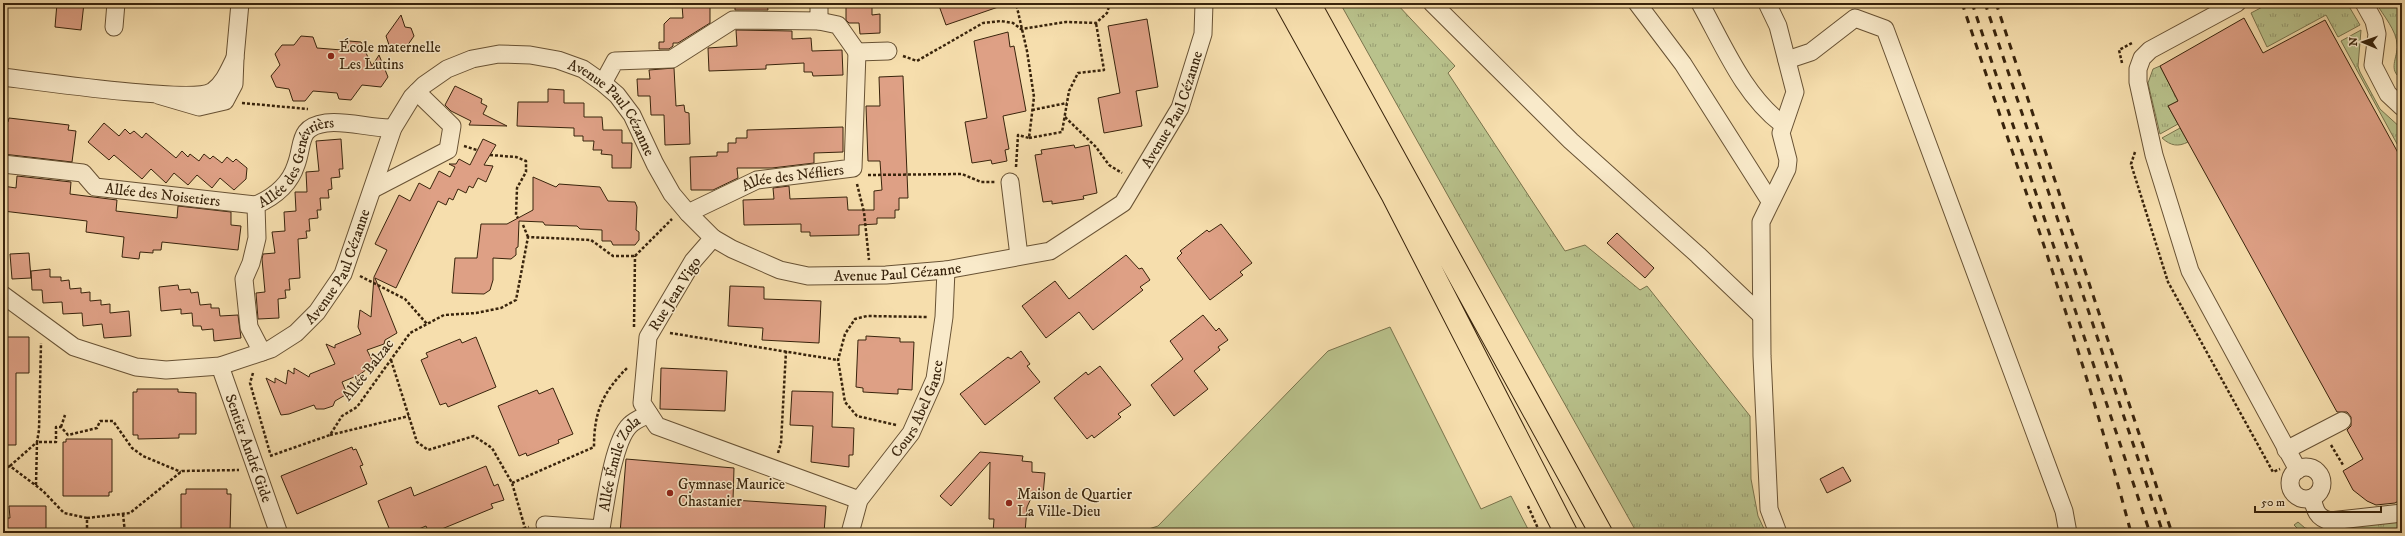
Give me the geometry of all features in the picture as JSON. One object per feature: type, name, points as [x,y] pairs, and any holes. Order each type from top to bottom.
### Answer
[{"type":"main road","points":[[1286,3],[1393,196],[1566,533]]},
{"type":"main road","points":[[1309,3],[1602,532]]},
{"type":"street","points":[[114,27],[116,3]]},
{"type":"street","points":[[3,78],[158,95],[199,107],[225,101],[234,84],[240,3]]},
{"type":"street","points":[[818,3],[819,21]]},
{"type":"street","name":"Avenue Paul Cézanne","points":[[3,295],[74,347],[104,359],[136,367],[166,370],[220,366],[258,353],[296,333],[317,312],[345,268],[393,128],[418,92],[447,69],[472,59],[499,54],[530,55],[558,60],[582,69],[603,83],[617,95],[632,115],[655,164],[672,194],[685,210],[713,238],[732,249],[780,270],[808,276],[870,275],[946,270],[1050,251],[1123,203],[1180,108],[1203,34],[1204,3]]},
{"type":"street","points":[[1432,3],[1571,141],[1698,255],[1761,315]]},
{"type":"street","points":[[1637,3],[1683,64],[1770,201]]},
{"type":"street","points":[[1700,3],[1745,85],[1760,105],[1782,124]]},
{"type":"street","points":[[1767,3],[1778,26],[1795,92],[1782,124],[1782,140],[1788,160],[1786,169],[1761,222],[1761,315],[1769,509],[1778,533]]},
{"type":"street","points":[[2236,3],[2150,50],[2142,58],[2138,69],[2138,82],[2154,155],[2190,271],[2298,470]]},
{"type":"street","points":[[2364,3],[2374,21],[2377,34],[2373,65],[2388,94],[2402,107]]},
{"type":"street","points":[[1787,60],[1811,52],[1855,18],[1885,29],[2064,511],[2068,533]]},
{"type":"street","points":[[603,83],[615,62],[672,59],[733,20],[819,21],[838,25],[857,52],[888,51]]},
{"type":"street","name":"Allée des Néfliers","points":[[685,210],[757,180],[854,172],[857,52]]},
{"type":"street","points":[[373,189],[448,150],[452,126],[418,92]]},
{"type":"street","name":"Allée des Genévrièrs","points":[[258,353],[249,327],[244,279],[251,263],[257,238],[256,205],[268,200],[286,185],[296,166],[301,140],[309,128],[327,123],[393,128]]},
{"type":"street","name":"Allée des Noisetiers","points":[[3,164],[83,173],[95,187],[256,205]]},
{"type":"street","points":[[1010,182],[1019,256]]},
{"type":"street","name":"Rue Jean Vigo","points":[[645,408],[648,337],[693,261],[713,238]]},
{"type":"street","name":"Cours Abel Gance","points":[[850,533],[859,500],[911,433],[935,379],[944,317],[946,270]]},
{"type":"street","name":"Sentier André Gide","points":[[220,366],[278,531]]},
{"type":"street","points":[[645,408],[657,426],[859,500]]},
{"type":"street","name":"Allée Émile Zola","points":[[545,525],[601,529],[607,485],[619,446],[630,425],[645,408]]},
{"type":"street","points":[[2286,450],[2342,421]]},
{"type":"street","points":[[2310,468],[2320,476],[2321,489],[2312,498],[2299,497],[2291,488],[2290,481],[2298,470],[2310,468]]},
{"type":"street","points":[[2312,498],[2315,510],[2321,519],[2330,521],[2402,513]]},
{"type":"path","points":[[1016,3],[1034,97],[1029,138]]},
{"type":"path","points":[[888,51],[917,62],[983,23],[1000,21],[1013,23],[1022,29],[1066,22],[1096,23],[1106,13],[1110,3]]},
{"type":"path","points":[[870,275],[864,212],[854,172],[962,174],[981,182],[1010,182],[1017,163],[1018,135],[1029,138],[1062,132],[1069,91],[1078,73],[1104,70],[1096,23]]},
{"type":"path","points":[[1032,110],[1067,103]]},
{"type":"path","points":[[1065,117],[1096,146],[1108,164],[1135,183]]},
{"type":"path","points":[[490,155],[516,157],[526,161],[526,172],[517,188],[516,215],[518,218]]},
{"type":"path","points":[[523,225],[528,237],[591,240],[613,256],[635,256],[685,210]]},
{"type":"path","name":"Allée Balzac","points":[[330,436],[342,416],[357,407],[410,333],[444,315],[476,313],[501,308],[516,300],[528,237]]},
{"type":"path","points":[[635,256],[634,329],[652,330],[838,360]]},
{"type":"path","points":[[345,268],[405,299],[427,324]]},
{"type":"path","points":[[911,433],[892,423],[857,416],[845,402],[838,360],[845,334],[855,319],[867,316],[944,317]]},
{"type":"path","points":[[774,469],[781,443],[786,351]]},
{"type":"path","points":[[258,353],[250,384],[271,456]]},
{"type":"path","points":[[36,485],[36,442],[39,430],[41,360]]},
{"type":"path","points":[[391,360],[417,442],[428,450],[474,436],[492,448],[512,483],[525,528]]},
{"type":"path","points":[[512,483],[594,447],[594,424],[601,403],[611,383],[630,361]]},
{"type":"path","points":[[3,469],[10,466],[36,442],[56,442],[56,427],[60,427],[65,415]]},
{"type":"path","points":[[60,427],[68,435],[77,434],[97,428],[100,421],[113,421],[132,448],[144,456],[181,472],[240,470],[271,456],[330,436],[409,416]]},
{"type":"path","points":[[10,466],[36,485],[64,513],[87,518],[130,513],[181,472]]},
{"type":"path","points":[[123,514],[126,533]]},
{"type":"path","points":[[87,518],[87,533]]},
{"type":"path","points":[[514,533],[525,528],[545,525]]},
{"type":"path","points":[[1298,533],[1306,533]]},
{"type":"green space","points":[[1340,3],[1396,3],[1455,66],[1448,73],[1565,251],[1585,245],[1640,290],[1647,286],[1750,416],[1751,479],[1758,516],[1766,533],[1637,533]]},
{"type":"green space","points":[[2270,3],[2347,3],[2360,25],[2338,37],[2326,15],[2267,47],[2251,13]]},
{"type":"green space","points":[[2376,3],[2402,3],[2402,79],[2395,72],[2394,68],[2397,50],[2395,34]]},
{"type":"green space","points":[[2361,30],[2358,66],[2360,72],[2380,109],[2402,129],[2402,153],[2341,41]]},
{"type":"green space","points":[[2160,66],[2178,101],[2168,106],[2178,124],[2160,134],[2148,83],[2153,69]]},
{"type":"green space","points":[[2180,128],[2188,142],[2181,145],[2175,145],[2168,143],[2162,138]]},
{"type":"green space","points":[[1390,327],[1481,509],[1511,496],[1530,533],[1136,533],[1158,526],[1328,351]]},
{"type":"green space","points":[[2402,520],[2402,533],[2302,533],[2294,525],[2298,522],[2305,528],[2319,531]]},
{"type":"building","points":[[57,3],[84,3],[81,30],[55,27]]},
{"type":"building","points":[[690,3],[710,3],[710,23],[678,43],[673,43],[673,46],[669,49],[659,49],[659,42],[664,42],[664,24],[670,18],[683,18],[682,5],[690,5]]},
{"type":"building","points":[[735,3],[767,3],[768,10],[735,10]]},
{"type":"building","points":[[846,3],[872,3],[872,15],[880,14],[880,33],[860,34],[859,23],[849,23],[846,20]]},
{"type":"building","points":[[938,3],[1003,3],[1004,5],[946,25]]},
{"type":"building","points":[[401,15],[405,27],[411,28],[414,36],[405,49],[390,48],[386,36]]},
{"type":"building","points":[[2244,18],[2263,53],[2325,20],[2402,160],[2402,499],[2395,503],[2376,505],[2367,501],[2353,490],[2343,471],[2363,459],[2347,430],[2351,426],[2351,417],[2347,412],[2337,412],[2168,106],[2178,101],[2160,66]]},
{"type":"building","points":[[1147,19],[1158,87],[1136,91],[1142,126],[1104,133],[1098,98],[1120,93],[1108,26]]},
{"type":"building","points":[[736,30],[792,31],[792,39],[811,38],[812,51],[842,50],[843,75],[813,76],[812,72],[804,72],[804,63],[766,65],[766,69],[709,71],[708,48],[737,46]]},
{"type":"building","points":[[1008,32],[1010,47],[1014,46],[1026,111],[1003,116],[1009,149],[1005,150],[1007,161],[992,164],[991,160],[972,163],[965,122],[987,118],[974,41]]},
{"type":"building","points":[[301,36],[313,37],[317,48],[342,50],[349,41],[361,42],[372,66],[379,55],[388,77],[381,87],[362,85],[351,100],[339,99],[337,93],[313,91],[305,101],[293,101],[289,89],[276,87],[271,76],[280,65],[275,54],[282,45],[294,45]]},
{"type":"building","points":[[674,68],[676,106],[684,105],[685,112],[689,113],[690,144],[665,145],[664,115],[651,115],[650,96],[638,96],[637,79],[650,79],[649,70]]},
{"type":"building","points":[[903,76],[908,198],[899,198],[899,210],[895,210],[895,218],[877,218],[877,224],[859,225],[859,235],[810,236],[810,232],[801,232],[801,224],[744,225],[743,200],[774,199],[773,188],[789,186],[790,199],[847,197],[848,210],[874,210],[874,191],[882,190],[880,161],[868,161],[866,106],[880,106],[879,77]]},
{"type":"building","points":[[455,86],[482,99],[481,103],[487,106],[483,114],[507,126],[469,125],[471,121],[451,111],[445,105]]},
{"type":"building","points":[[548,89],[564,90],[564,103],[584,103],[584,117],[602,117],[603,130],[622,130],[622,143],[632,143],[631,168],[612,168],[612,155],[601,154],[602,150],[593,150],[594,141],[583,141],[583,136],[574,136],[574,128],[517,126],[518,102],[548,102]]},
{"type":"building","points":[[9,118],[69,125],[68,130],[76,131],[72,162],[3,154],[3,122],[8,122]]},
{"type":"building","points":[[104,123],[119,136],[125,129],[130,134],[134,131],[142,138],[146,133],[176,158],[182,151],[188,157],[190,154],[199,161],[204,154],[210,159],[213,156],[222,163],[227,157],[233,162],[236,159],[247,168],[246,179],[234,190],[220,178],[212,188],[197,175],[188,185],[174,173],[166,183],[151,169],[142,179],[114,155],[109,160],[88,142]]},
{"type":"building","points":[[843,127],[843,152],[814,153],[814,163],[772,168],[737,168],[738,178],[713,190],[691,190],[690,157],[717,156],[717,152],[728,152],[728,143],[736,143],[736,138],[747,138],[747,130]]},
{"type":"building","points":[[341,139],[343,169],[339,169],[340,177],[331,178],[332,189],[328,190],[329,198],[320,198],[321,210],[317,210],[318,218],[309,219],[310,231],[306,231],[307,238],[298,239],[300,278],[289,279],[290,290],[285,290],[286,298],[278,299],[279,318],[258,319],[256,293],[265,292],[262,259],[263,254],[275,253],[272,232],[285,231],[284,212],[296,211],[295,192],[307,192],[306,172],[319,171],[316,141]]},
{"type":"building","points":[[483,139],[496,145],[484,165],[493,166],[486,182],[478,178],[473,188],[469,186],[466,193],[458,189],[453,200],[449,198],[446,205],[438,201],[396,288],[375,278],[397,333],[385,340],[384,344],[367,350],[374,364],[359,375],[342,382],[347,394],[335,401],[333,406],[324,409],[316,409],[314,405],[289,414],[281,415],[266,378],[275,383],[275,378],[286,384],[288,370],[294,374],[294,368],[309,377],[310,374],[335,364],[326,344],[335,348],[335,345],[361,334],[358,327],[360,310],[371,317],[374,277],[387,250],[375,244],[399,195],[410,201],[419,183],[430,189],[439,171],[450,177],[455,167],[449,164],[456,164],[459,159],[470,165]]},
{"type":"building","points":[[1074,145],[1075,148],[1089,145],[1097,193],[1083,196],[1084,199],[1052,204],[1052,201],[1043,202],[1035,155],[1042,154],[1041,150]]},
{"type":"building","points":[[17,176],[71,182],[70,194],[117,200],[116,211],[177,218],[178,206],[231,212],[231,225],[241,226],[238,250],[162,242],[161,250],[153,250],[153,253],[140,252],[139,259],[122,257],[124,237],[86,232],[87,221],[3,211],[3,186],[16,188]]},
{"type":"building","points":[[533,177],[556,187],[559,184],[600,187],[608,201],[635,202],[637,207],[636,230],[639,232],[639,240],[635,245],[613,245],[611,241],[602,241],[602,230],[580,229],[577,226],[545,225],[543,222],[519,221],[518,247],[516,248],[516,255],[511,259],[493,258],[493,280],[490,290],[484,294],[452,293],[455,258],[477,258],[481,224],[507,224],[533,210]]},
{"type":"building","points":[[1221,224],[1252,263],[1240,272],[1243,275],[1210,300],[1177,258],[1182,253],[1180,251],[1207,230],[1209,232]]},
{"type":"building","points":[[1617,233],[1654,268],[1645,278],[1607,243]]},
{"type":"building","points":[[29,253],[31,278],[12,279],[10,254]]},
{"type":"building","points":[[1126,255],[1139,269],[1142,268],[1150,280],[1140,287],[1143,290],[1093,330],[1079,312],[1046,338],[1022,306],[1055,281],[1069,299]]},
{"type":"building","points":[[50,269],[50,277],[61,277],[61,281],[69,280],[70,289],[81,288],[81,293],[90,292],[90,301],[101,300],[101,305],[110,304],[110,313],[129,311],[131,336],[104,338],[102,324],[83,326],[82,313],[63,314],[62,302],[43,303],[42,290],[32,290],[31,271]]},
{"type":"building","points":[[178,285],[179,290],[190,289],[191,293],[198,292],[200,305],[211,304],[211,308],[219,308],[220,316],[238,315],[241,338],[214,341],[213,329],[202,330],[201,326],[193,326],[192,313],[181,314],[181,309],[161,311],[159,287]]},
{"type":"building","points":[[730,286],[764,287],[764,299],[821,301],[819,343],[762,340],[763,328],[728,326]]},
{"type":"building","points":[[1203,315],[1216,331],[1219,328],[1228,340],[1218,347],[1220,350],[1194,371],[1208,389],[1174,416],[1151,385],[1183,359],[1170,341]]},
{"type":"building","points":[[866,336],[900,338],[900,342],[914,342],[912,390],[898,389],[898,394],[863,392],[863,388],[856,387],[858,340],[866,340]]},
{"type":"building","points":[[3,337],[29,337],[29,373],[16,373],[16,445],[3,445]]},
{"type":"building","points":[[476,337],[496,387],[448,407],[446,403],[440,405],[421,360],[428,357],[426,353],[460,339],[462,343]]},
{"type":"building","points":[[1021,351],[1030,364],[1027,366],[1040,382],[985,425],[960,394],[1008,357],[1011,359]]},
{"type":"building","points":[[1100,366],[1131,405],[1118,414],[1121,417],[1094,438],[1092,435],[1087,439],[1054,398],[1086,372],[1088,375]]},
{"type":"building","points":[[661,368],[727,371],[725,411],[660,409]]},
{"type":"building","points":[[553,388],[573,434],[558,440],[559,443],[527,456],[526,453],[519,456],[498,406],[537,390],[539,394]]},
{"type":"building","points":[[137,389],[178,389],[178,392],[196,393],[196,434],[179,434],[179,438],[138,439],[138,435],[133,435],[133,392],[137,392]]},
{"type":"building","points":[[792,391],[833,392],[832,427],[854,428],[853,455],[849,455],[849,467],[811,462],[813,426],[790,425]]},
{"type":"building","points":[[66,439],[112,439],[112,492],[109,492],[109,496],[63,496],[63,442],[66,442]]},
{"type":"building","points":[[352,447],[353,450],[356,449],[363,465],[360,466],[367,484],[297,514],[281,476]]},
{"type":"building","points":[[980,452],[1023,456],[1022,461],[1032,462],[1032,472],[1045,473],[1043,495],[1033,494],[1027,507],[1025,533],[993,533],[994,519],[989,519],[990,462],[951,506],[940,496]]},
{"type":"building","name":"Gymnase Maurice Chastanier","points":[[626,459],[734,468],[733,500],[826,506],[824,533],[620,533]]},
{"type":"building","points":[[486,466],[494,486],[498,484],[504,500],[491,504],[493,508],[432,533],[429,533],[426,526],[409,533],[391,533],[378,501],[411,487],[414,496]]},
{"type":"building","points":[[1843,467],[1851,481],[1827,493],[1820,479]]},
{"type":"building","points":[[186,489],[227,489],[227,494],[231,494],[230,533],[181,533],[181,494],[186,494]]},
{"type":"building","points":[[9,506],[46,506],[46,533],[3,533],[3,518],[10,518]]},
{"type":"railway","points":[[1962,3],[2072,333],[2113,466],[2131,533]]},
{"type":"railway","points":[[1972,3],[2150,533]]},
{"type":"railway","points":[[1985,3],[2163,533]]},
{"type":"railway","points":[[1996,3],[2172,533]]},
{"type":"place","name":"École maternelle Les Lutins","points":[[331,56]]},
{"type":"place","name":"Gymnase Maurice Chastanier","points":[[670,493]]},
{"type":"place","name":"Maison de Quartier La Ville-Dieu","points":[[1009,503]]}]
